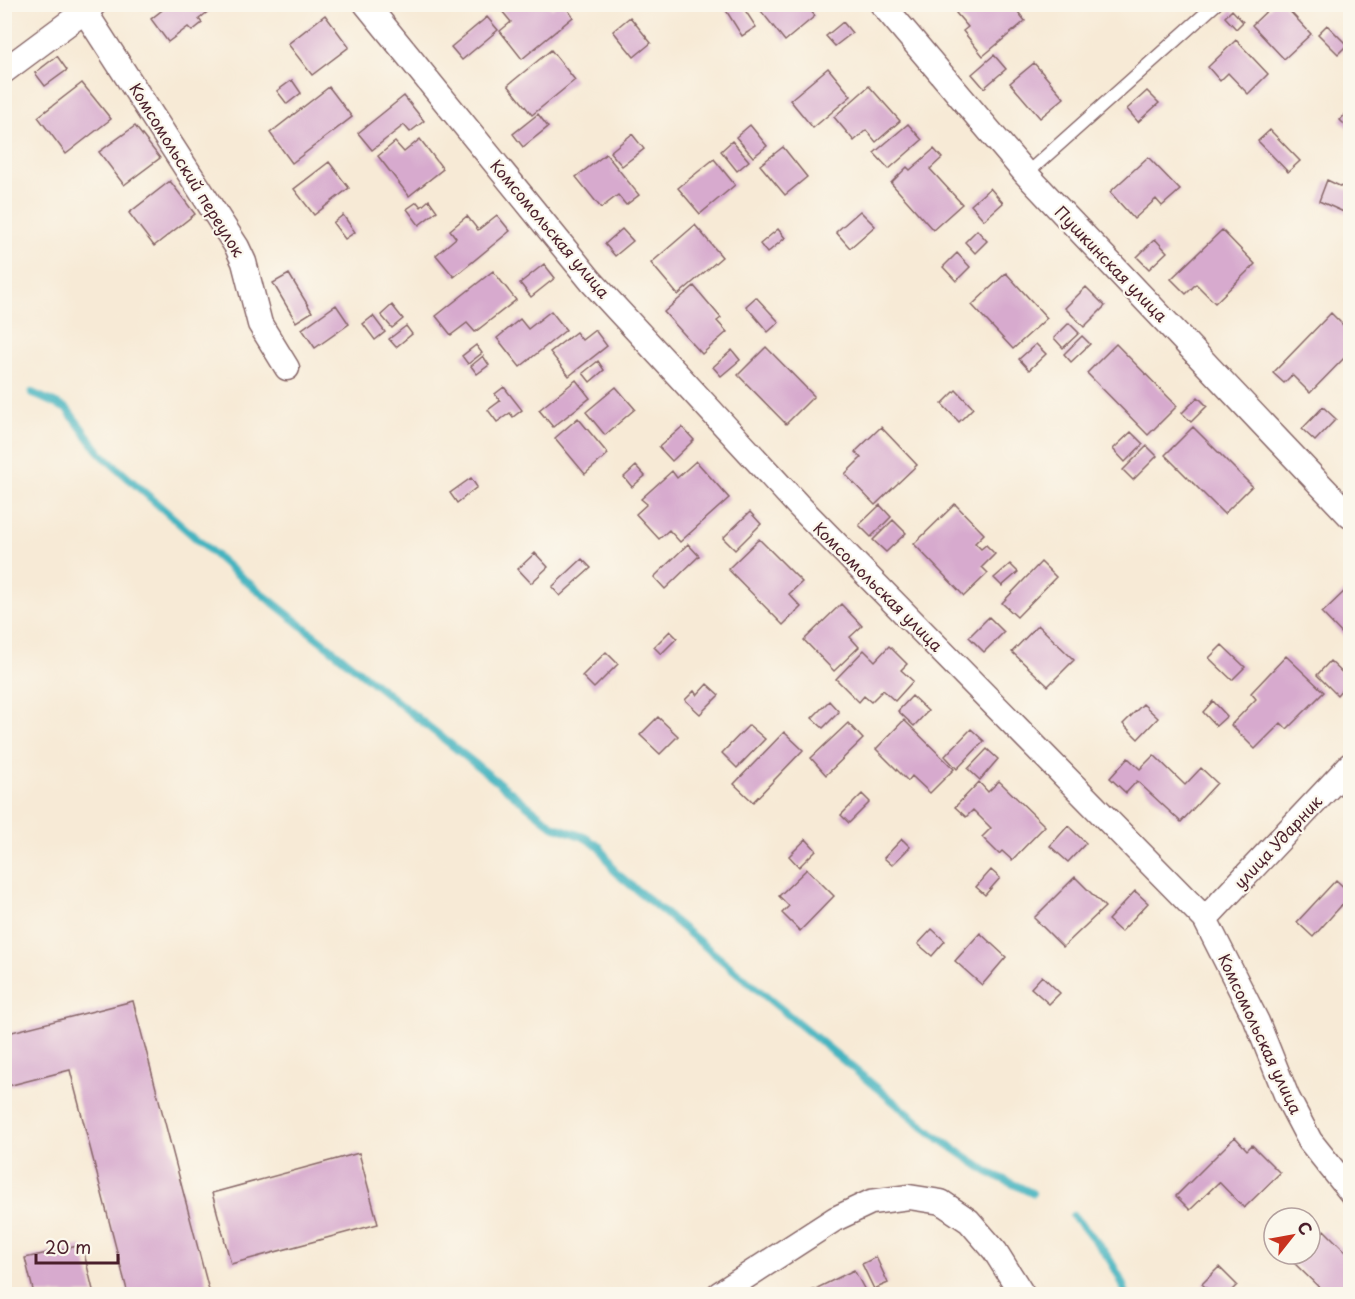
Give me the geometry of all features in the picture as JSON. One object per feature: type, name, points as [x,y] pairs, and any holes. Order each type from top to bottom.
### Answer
[{"type":"street","name":"Комсомольская улица","points":[[366,4],[599,289],[798,505],[1205,919],[1257,1022],[1291,1106],[1310,1141],[1350,1191]]},
{"type":"street","name":"Пушкинская улица","points":[[882,4],[1026,174],[1350,516]]},
{"type":"street","name":"Комсомольский переулок","points":[[4,71],[87,7],[237,247],[244,262],[260,324],[287,368]]},
{"type":"street","name":"улица Ударник","points":[[1205,919],[1350,765]]},
{"type":"street","points":[[719,1294],[835,1219],[872,1202],[909,1197],[941,1202],[969,1221],[995,1251],[1022,1294]]},
{"type":"lane","points":[[1026,174],[1215,4]]},
{"type":"building","points":[[170,4],[217,4],[199,19],[202,23],[192,31],[188,27],[168,42],[151,19]]},
{"type":"building","points":[[511,4],[548,4],[552,9],[557,4],[564,4],[573,17],[522,59],[500,31],[511,22],[502,11]]},
{"type":"building","points":[[722,4],[741,4],[756,27],[742,36]]},
{"type":"building","points":[[770,4],[805,4],[815,16],[785,41],[761,11]]},
{"type":"building","points":[[967,4],[1012,4],[1025,21],[983,56],[963,31],[968,27],[956,13]]},
{"type":"building","points":[[1274,4],[1283,4],[1311,34],[1284,59],[1252,25]]},
{"type":"building","points":[[1232,10],[1243,22],[1236,29],[1225,17]]},
{"type":"building","points":[[325,15],[349,47],[312,75],[288,44]]},
{"type":"building","points":[[487,17],[498,30],[462,60],[451,47]]},
{"type":"building","points":[[630,17],[651,43],[634,57],[613,31]]},
{"type":"building","points":[[843,22],[852,33],[835,46],[826,36]]},
{"type":"building","points":[[1327,25],[1347,45],[1338,54],[1318,34]]},
{"type":"building","points":[[1236,40],[1268,74],[1248,94],[1228,73],[1220,81],[1208,67]]},
{"type":"building","points":[[551,50],[575,80],[532,115],[508,85]]},
{"type":"building","points":[[994,55],[1006,69],[984,88],[972,74]]},
{"type":"building","points":[[57,56],[67,70],[45,86],[35,73]]},
{"type":"building","points":[[1034,63],[1064,98],[1040,118],[1010,83]]},
{"type":"building","points":[[828,68],[851,96],[813,128],[790,100]]},
{"type":"building","points":[[292,80],[301,93],[287,104],[277,91]]},
{"type":"building","points":[[82,83],[111,119],[66,154],[38,117]]},
{"type":"building","points":[[869,86],[900,121],[876,142],[866,130],[854,141],[834,117]]},
{"type":"building","points":[[329,87],[352,117],[292,163],[270,133]]},
{"type":"building","points":[[1147,91],[1159,103],[1138,122],[1127,109]]},
{"type":"building","points":[[404,96],[424,121],[410,132],[404,125],[372,150],[358,133]]},
{"type":"building","points":[[1350,109],[1350,130],[1340,120]]},
{"type":"building","points":[[538,114],[548,127],[523,147],[513,134]]},
{"type":"building","points":[[908,124],[922,140],[889,169],[874,153]]},
{"type":"building","points":[[750,125],[767,146],[753,157],[736,137]]},
{"type":"building","points":[[135,126],[160,158],[124,185],[99,152]]},
{"type":"building","points":[[1270,130],[1300,161],[1288,172],[1258,141]]},
{"type":"building","points":[[632,134],[644,149],[622,166],[610,152]]},
{"type":"building","points":[[420,139],[443,169],[409,196],[378,156],[395,142],[404,152]]},
{"type":"building","points":[[732,141],[749,161],[737,171],[721,151]]},
{"type":"building","points":[[783,147],[807,177],[785,195],[760,165]]},
{"type":"building","points":[[934,149],[942,158],[930,169],[962,204],[933,230],[891,183],[907,167],[910,170]]},
{"type":"building","points":[[606,154],[639,195],[626,205],[618,195],[601,208],[576,177]]},
{"type":"building","points":[[1148,157],[1180,190],[1162,206],[1156,199],[1134,219],[1110,192]]},
{"type":"building","points":[[714,159],[735,185],[700,214],[678,188]]},
{"type":"building","points":[[329,162],[349,188],[314,215],[294,189]]},
{"type":"building","points":[[1327,180],[1350,191],[1350,204],[1346,213],[1319,201]]},
{"type":"building","points":[[170,181],[195,214],[154,246],[129,213]]},
{"type":"building","points":[[990,188],[1003,203],[984,220],[971,205]]},
{"type":"building","points":[[429,200],[437,211],[419,225],[407,209],[417,202],[421,207]]},
{"type":"building","points":[[860,211],[875,226],[850,248],[836,232]]},
{"type":"building","points":[[343,215],[355,232],[345,239],[333,223]]},
{"type":"building","points":[[497,215],[510,231],[454,277],[436,255],[456,238],[450,230],[467,216],[478,230]]},
{"type":"building","points":[[695,225],[722,257],[678,295],[651,263]]},
{"type":"building","points":[[622,229],[633,241],[615,256],[605,244]]},
{"type":"building","points":[[778,229],[785,238],[767,253],[760,244]]},
{"type":"building","points":[[977,230],[987,241],[975,253],[965,242]]},
{"type":"building","points":[[1222,230],[1255,264],[1215,303],[1196,284],[1186,294],[1171,279]]},
{"type":"building","points":[[1155,239],[1167,252],[1149,269],[1137,257]]},
{"type":"building","points":[[957,253],[970,267],[956,281],[943,267]]},
{"type":"building","points":[[544,264],[555,278],[531,297],[520,283]]},
{"type":"building","points":[[493,271],[516,300],[475,332],[467,323],[451,335],[436,316]]},
{"type":"building","points":[[1006,273],[1047,318],[1013,349],[972,305]]},
{"type":"building","points":[[289,274],[312,312],[296,322],[273,283]]},
{"type":"building","points":[[694,286],[721,318],[717,321],[727,332],[702,354],[664,312]]},
{"type":"building","points":[[1086,287],[1105,306],[1084,327],[1065,308]]},
{"type":"building","points":[[756,297],[779,322],[768,332],[746,306]]},
{"type":"building","points":[[336,305],[349,324],[315,348],[302,329]]},
{"type":"building","points":[[392,305],[403,319],[392,328],[381,315]]},
{"type":"building","points":[[551,311],[566,330],[520,367],[497,338],[520,319],[528,329]]},
{"type":"building","points":[[1331,313],[1350,332],[1350,352],[1310,393],[1292,375],[1284,383],[1273,373]]},
{"type":"building","points":[[373,316],[385,332],[375,340],[363,324]]},
{"type":"building","points":[[1069,323],[1079,333],[1063,348],[1054,338]]},
{"type":"building","points":[[406,326],[412,334],[396,347],[389,339]]},
{"type":"building","points":[[595,330],[607,346],[569,376],[550,352],[576,332],[582,340]]},
{"type":"building","points":[[1082,336],[1090,344],[1071,362],[1064,354]]},
{"type":"building","points":[[1036,344],[1046,354],[1029,370],[1019,359]]},
{"type":"building","points":[[1116,344],[1177,406],[1148,435],[1087,373]]},
{"type":"building","points":[[476,345],[482,353],[468,364],[462,356]]},
{"type":"building","points":[[766,347],[814,396],[786,424],[738,375]]},
{"type":"building","points":[[732,350],[740,360],[721,376],[713,367]]},
{"type":"building","points":[[483,356],[489,365],[477,374],[471,366]]},
{"type":"building","points":[[598,361],[604,370],[590,382],[583,373]]},
{"type":"building","points":[[576,380],[590,398],[553,427],[539,410]]},
{"type":"building","points":[[504,387],[522,410],[513,417],[510,413],[497,422],[488,410],[500,401],[495,394]]},
{"type":"building","points":[[616,387],[635,409],[605,435],[586,412]]},
{"type":"building","points":[[956,390],[973,408],[959,422],[942,404]]},
{"type":"building","points":[[1198,397],[1207,406],[1191,422],[1182,413]]},
{"type":"building","points":[[1323,407],[1336,419],[1315,441],[1302,429]]},
{"type":"building","points":[[578,418],[608,454],[585,474],[555,438]]},
{"type":"building","points":[[682,427],[694,440],[672,461],[659,447]]},
{"type":"building","points":[[881,427],[917,465],[875,505],[845,474],[861,458],[855,452]]},
{"type":"building","points":[[1193,427],[1252,486],[1224,514],[1165,455]]},
{"type":"building","points":[[1131,432],[1143,444],[1125,462],[1113,449]]},
{"type":"building","points":[[1147,446],[1157,456],[1133,480],[1123,470]]},
{"type":"building","points":[[696,461],[729,498],[680,542],[669,530],[659,539],[636,514],[647,504],[641,499],[672,471],[677,478]]},
{"type":"building","points":[[636,466],[645,476],[632,487],[624,477]]},
{"type":"building","points":[[471,478],[477,487],[457,503],[450,493]]},
{"type":"building","points":[[955,504],[984,534],[975,543],[981,549],[986,545],[995,554],[982,567],[988,573],[964,596],[914,544]]},
{"type":"building","points":[[880,505],[891,517],[871,537],[859,525]]},
{"type":"building","points":[[750,512],[761,524],[735,550],[723,538]]},
{"type":"building","points":[[893,520],[906,533],[886,552],[873,540]]},
{"type":"building","points":[[759,539],[802,582],[789,594],[801,607],[783,625],[728,569]]},
{"type":"building","points":[[688,544],[699,556],[665,589],[654,577]]},
{"type":"building","points":[[535,553],[548,567],[531,583],[518,569]]},
{"type":"building","points":[[582,559],[591,568],[560,596],[552,587]]},
{"type":"building","points":[[1041,562],[1056,577],[1017,617],[1002,603]]},
{"type":"building","points":[[1010,564],[1018,572],[1002,586],[994,578]]},
{"type":"building","points":[[1350,588],[1350,642],[1322,613]]},
{"type":"building","points":[[841,604],[862,626],[850,637],[859,647],[834,671],[804,640]]},
{"type":"building","points":[[989,617],[1004,632],[984,652],[969,637]]},
{"type":"building","points":[[1038,625],[1074,660],[1048,686],[1012,652]]},
{"type":"building","points":[[670,631],[677,638],[661,654],[654,647]]},
{"type":"building","points":[[1222,645],[1245,667],[1232,680],[1209,658]]},
{"type":"building","points":[[889,646],[907,664],[901,670],[913,681],[895,701],[883,690],[871,702],[864,696],[859,702],[836,679],[864,650],[875,661]]},
{"type":"building","points":[[606,652],[618,664],[594,688],[582,676]]},
{"type":"building","points":[[1286,656],[1324,692],[1287,729],[1281,723],[1255,749],[1231,725],[1256,699],[1251,693]]},
{"type":"building","points":[[1330,661],[1350,680],[1337,695],[1317,675]]},
{"type":"building","points":[[707,684],[719,695],[700,714],[685,700],[694,691],[697,695]]},
{"type":"building","points":[[912,696],[928,711],[914,726],[898,711]]},
{"type":"building","points":[[829,701],[839,712],[823,728],[812,718]]},
{"type":"building","points":[[1213,701],[1227,716],[1216,726],[1203,712]]},
{"type":"building","points":[[1143,704],[1158,718],[1138,739],[1123,724]]},
{"type":"building","points":[[658,717],[678,736],[660,754],[640,735]]},
{"type":"building","points":[[904,720],[954,769],[930,793],[912,776],[908,781],[876,749]]},
{"type":"building","points":[[848,723],[863,739],[826,775],[811,758]]},
{"type":"building","points":[[749,725],[765,739],[737,768],[722,753]]},
{"type":"building","points":[[971,729],[984,741],[957,769],[945,756]]},
{"type":"building","points":[[784,732],[803,750],[753,802],[734,784]]},
{"type":"building","points":[[987,749],[998,759],[980,780],[968,769]]},
{"type":"building","points":[[1154,755],[1185,785],[1201,768],[1217,783],[1181,822],[1137,781],[1126,793],[1110,778],[1128,758],[1140,769]]},
{"type":"building","points":[[999,781],[1045,826],[1012,860],[1002,851],[999,854],[982,837],[991,828],[973,810],[966,817],[955,807],[979,782],[988,792]]},
{"type":"building","points":[[862,794],[870,802],[849,823],[841,815]]},
{"type":"building","points":[[1068,826],[1086,843],[1068,862],[1050,846]]},
{"type":"building","points":[[806,839],[816,850],[799,867],[789,856]]},
{"type":"building","points":[[902,839],[910,847],[892,865],[884,858]]},
{"type":"building","points":[[807,869],[834,896],[800,931],[782,913],[789,906],[779,896]]},
{"type":"building","points":[[991,870],[1000,878],[985,895],[976,887]]},
{"type":"building","points":[[1075,877],[1105,907],[1063,947],[1034,918]]},
{"type":"building","points":[[1336,880],[1350,893],[1350,896],[1313,937],[1297,922]]},
{"type":"building","points":[[1135,891],[1148,903],[1121,932],[1108,920]]},
{"type":"building","points":[[932,929],[945,941],[932,956],[918,944]]},
{"type":"building","points":[[980,933],[1006,957],[982,985],[955,961]]},
{"type":"building","points":[[1042,976],[1060,993],[1049,1004],[1031,988]]},
{"type":"building","points":[[133,1001],[210,1294],[128,1294],[70,1070],[4,1087],[4,1034]]},
{"type":"building","points":[[1235,1137],[1247,1150],[1252,1145],[1280,1173],[1244,1208],[1219,1182],[1190,1210],[1176,1196]]},
{"type":"building","points":[[359,1153],[378,1224],[231,1264],[212,1193]]},
{"type":"building","points":[[1324,1230],[1350,1256],[1350,1292],[1348,1294],[1340,1294],[1337,1291],[1334,1294],[1326,1294],[1297,1266],[1322,1266],[1322,1232]]},
{"type":"building","points":[[82,1245],[94,1294],[34,1294],[25,1258]]},
{"type":"building","points":[[876,1257],[888,1283],[874,1289],[862,1264]]},
{"type":"building","points":[[1219,1267],[1237,1285],[1228,1294],[1212,1294],[1202,1284]]},
{"type":"building","points":[[854,1270],[867,1294],[813,1294],[811,1291]]},
{"type":"waterway","points":[[32,393],[67,409],[101,454],[232,570],[553,826],[584,837],[600,847],[615,872],[934,1135],[988,1172],[1032,1193]]},
{"type":"waterway","points":[[1073,1216],[1111,1262],[1126,1294]]}]
